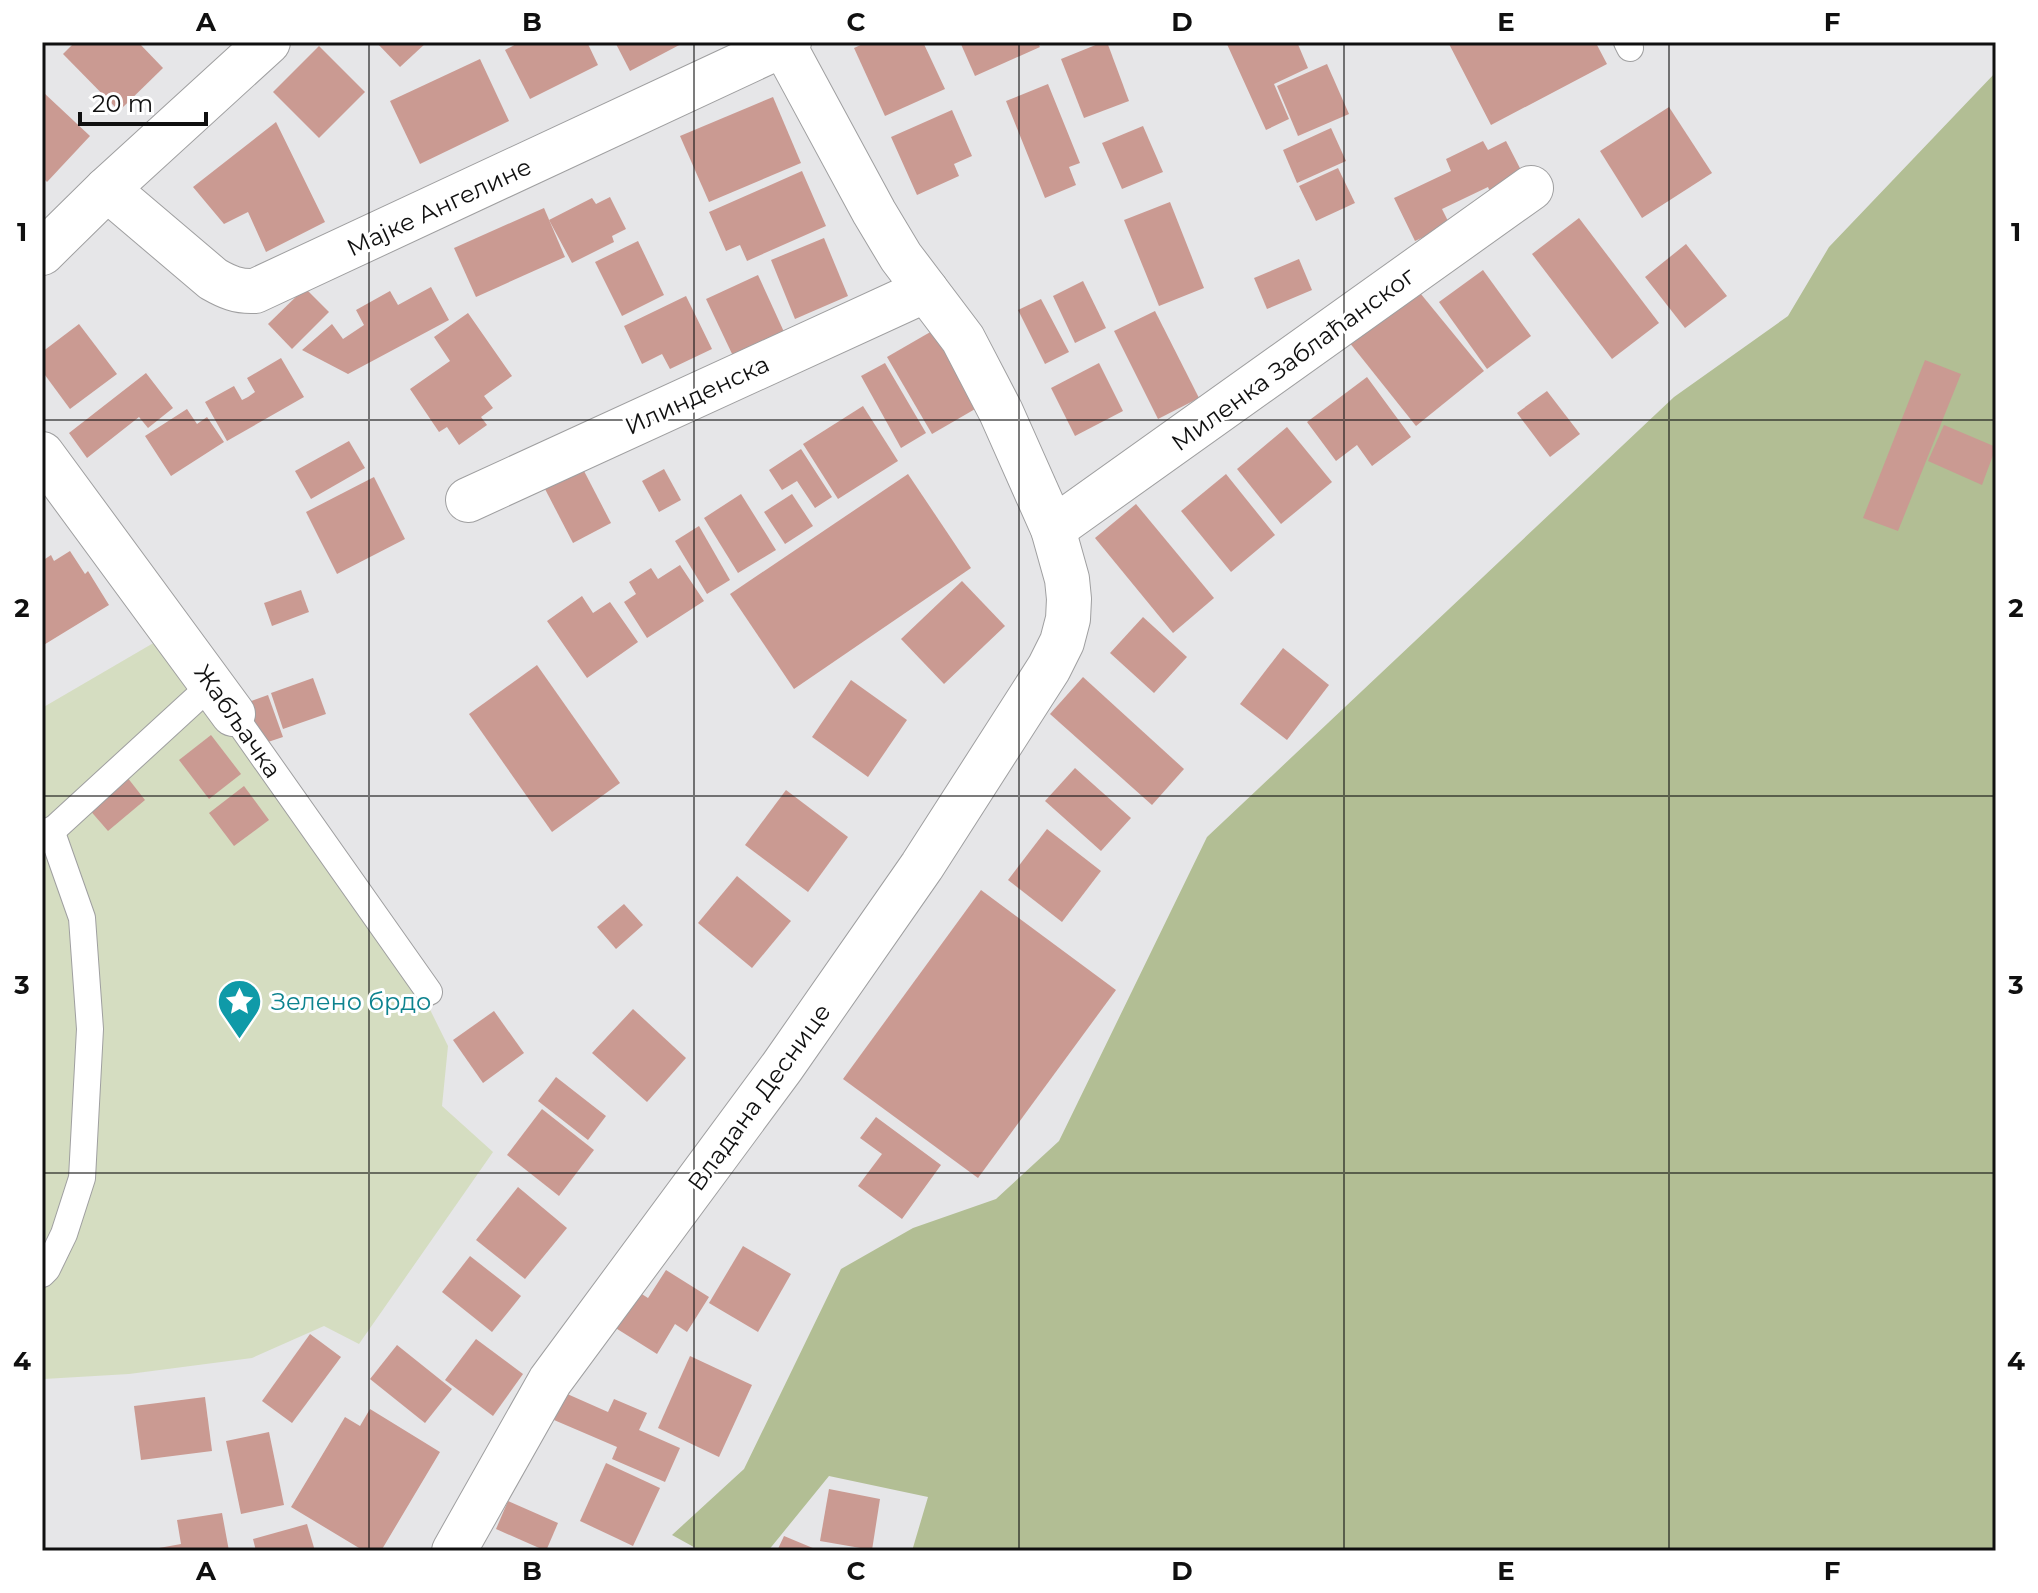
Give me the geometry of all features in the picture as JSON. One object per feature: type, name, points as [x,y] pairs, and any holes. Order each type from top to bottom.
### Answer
[{"type":"street","points":[[42,253],[107,189],[268,42]]},
{"type":"street","points":[[785,43],[874,212],[970,351],[1053,529]]},
{"type":"street","name":"Мајке Ангелине","points":[[107,189],[213,279],[241,292],[255,291],[785,43]]},
{"type":"street","name":"Миленка Заблаћанског","points":[[1053,529],[1531,188]]},
{"type":"street","name":"Илинденска","points":[[468,500],[926,290]]},
{"type":"street","name":"Жабљачка","points":[[42,454],[222,700]]},
{"type":"street","name":"Владана Деснице","points":[[454,1551],[550,1381],[782,1067],[922,866],[1049,668],[1062,642],[1069,599],[1067,579],[1053,529]]},
{"type":"lane","points":[[42,1274],[64,1234],[82,1178],[90,1029],[82,918],[46,835],[222,700]]},
{"type":"lane","name":"Жабљачка","points":[[222,700],[429,992]]},
{"type":"green space","points":[[1996,72],[1996,1551],[912,1551],[928,1497],[829,1476],[768,1551],[701,1551],[672,1535],[744,1469],[841,1269],[913,1228],[996,1199],[1059,1141],[1207,837],[1674,397],[1788,316],[1829,247]]},
{"type":"green space","points":[[174,631],[405,959],[448,1046],[442,1106],[493,1152],[359,1344],[324,1326],[252,1358],[129,1374],[44,1379],[42,708]]},
{"type":"building","points":[[75,42],[138,42],[163,68],[119,111],[63,54]]},
{"type":"building","points":[[376,42],[427,42],[400,67]]},
{"type":"building","points":[[520,42],[587,42],[598,65],[530,99],[505,50]]},
{"type":"building","points":[[615,42],[685,42],[630,71]]},
{"type":"building","points":[[867,42],[923,42],[945,89],[885,116],[854,48]]},
{"type":"building","points":[[960,42],[1037,42],[1040,47],[975,76]]},
{"type":"building","points":[[1107,42],[1129,101],[1084,118],[1061,59]]},
{"type":"building","points":[[1226,42],[1297,42],[1308,68],[1274,84],[1289,119],[1266,130]]},
{"type":"building","points":[[1448,42],[1602,42],[1597,45],[1607,64],[1491,125]]},
{"type":"building","points":[[319,46],[365,92],[319,138],[273,92]]},
{"type":"building","points":[[480,59],[509,121],[420,164],[390,101]]},
{"type":"building","points":[[1327,64],[1349,114],[1298,136],[1277,86]]},
{"type":"building","points":[[1048,84],[1080,163],[1069,167],[1076,185],[1045,198],[1006,101]]},
{"type":"building","points":[[44,93],[90,136],[47,182],[42,177]]},
{"type":"building","points":[[773,97],[801,163],[709,202],[680,136]]},
{"type":"building","points":[[1669,107],[1712,173],[1642,218],[1600,151]]},
{"type":"building","points":[[952,110],[972,156],[954,164],[959,176],[917,195],[891,137]]},
{"type":"building","points":[[276,122],[325,222],[266,252],[248,212],[224,224],[193,187]]},
{"type":"building","points":[[1143,126],[1163,172],[1122,189],[1102,143]]},
{"type":"building","points":[[1331,128],[1346,161],[1297,183],[1283,150]]},
{"type":"building","points":[[1483,141],[1488,150],[1506,141],[1524,176],[1490,192],[1488,187],[1442,209],[1450,225],[1415,241],[1394,198],[1451,171],[1446,159]]},
{"type":"building","points":[[1338,168],[1355,203],[1316,221],[1299,186]]},
{"type":"building","points":[[802,171],[826,226],[747,261],[740,245],[726,251],[709,212]]},
{"type":"building","points":[[610,197],[626,229],[612,236],[614,242],[572,263],[549,220],[592,198],[596,204]]},
{"type":"building","points":[[1170,202],[1204,288],[1159,306],[1124,220]]},
{"type":"building","points":[[544,208],[565,257],[476,297],[454,248]]},
{"type":"building","points":[[1579,218],[1659,323],[1612,359],[1532,254]]},
{"type":"building","points":[[824,238],[848,296],[795,319],[771,260]]},
{"type":"building","points":[[638,241],[664,295],[622,316],[595,262]]},
{"type":"building","points":[[1686,244],[1727,296],[1685,328],[1645,277]]},
{"type":"building","points":[[1299,259],[1312,290],[1267,309],[1254,278]]},
{"type":"building","points":[[1483,270],[1531,336],[1487,369],[1439,302]]},
{"type":"building","points":[[758,275],[785,334],[734,358],[706,299]]},
{"type":"building","points":[[1083,281],[1106,328],[1075,343],[1053,296]]},
{"type":"building","points":[[431,287],[449,320],[348,374],[302,350],[332,324],[343,339],[364,325],[356,310],[390,291],[398,305]]},
{"type":"building","points":[[305,288],[329,312],[292,349],[268,324]]},
{"type":"building","points":[[1416,288],[1484,371],[1416,426],[1349,342]]},
{"type":"building","points":[[686,296],[712,349],[670,369],[662,354],[642,364],[624,326]]},
{"type":"building","points":[[1041,299],[1069,352],[1045,364],[1018,310]]},
{"type":"building","points":[[1155,311],[1199,398],[1158,419],[1114,331]]},
{"type":"building","points":[[468,313],[512,376],[484,396],[493,408],[481,417],[487,425],[459,445],[447,427],[439,432],[410,389],[450,361],[434,337]]},
{"type":"building","points":[[79,324],[117,374],[70,409],[42,371],[42,352]]},
{"type":"building","points":[[939,327],[982,405],[932,434],[887,357]]},
{"type":"building","points":[[281,358],[304,397],[227,441],[205,402],[234,386],[242,400],[248,397],[255,392],[247,378]]},
{"type":"building","points":[[1925,360],[1961,374],[1898,531],[1863,518]]},
{"type":"building","points":[[885,363],[926,433],[901,448],[861,376]]},
{"type":"building","points":[[1099,363],[1123,411],[1075,436],[1051,388]]},
{"type":"building","points":[[146,373],[173,408],[148,428],[139,417],[87,458],[69,433]]},
{"type":"building","points":[[1367,377],[1411,437],[1372,466],[1357,445],[1336,461],[1307,422]]},
{"type":"building","points":[[1547,391],[1580,434],[1550,457],[1517,413]]},
{"type":"building","points":[[863,406],[898,461],[838,499],[803,444]]},
{"type":"building","points":[[187,409],[197,424],[207,417],[224,442],[171,476],[145,436]]},
{"type":"building","points":[[1944,425],[1996,447],[1982,485],[1928,461]]},
{"type":"building","points":[[1287,427],[1332,482],[1281,524],[1237,469]]},
{"type":"building","points":[[349,441],[365,468],[311,499],[295,471]]},
{"type":"building","points":[[801,449],[832,497],[815,508],[797,481],[782,490],[769,470]]},
{"type":"building","points":[[583,469],[611,523],[573,543],[545,489]]},
{"type":"building","points":[[664,469],[681,500],[659,512],[642,481]]},
{"type":"building","points":[[908,474],[971,568],[794,689],[730,594]]},
{"type":"building","points":[[1226,474],[1275,535],[1231,572],[1181,511]]},
{"type":"building","points":[[374,477],[405,539],[337,574],[306,512]]},
{"type":"building","points":[[741,494],[776,550],[738,573],[704,518]]},
{"type":"building","points":[[792,494],[813,526],[785,544],[764,512]]},
{"type":"building","points":[[1136,504],[1214,598],[1173,633],[1095,538]]},
{"type":"building","points":[[699,526],[730,580],[707,594],[675,541]]},
{"type":"building","points":[[70,551],[85,574],[88,571],[109,605],[42,646],[42,561],[51,555],[54,561]]},
{"type":"building","points":[[680,565],[704,601],[647,638],[624,602],[636,594],[629,582],[651,568],[658,579]]},
{"type":"building","points":[[962,581],[1005,626],[944,684],[901,639]]},
{"type":"building","points":[[301,590],[309,612],[272,626],[264,603]]},
{"type":"building","points":[[582,596],[593,613],[610,602],[638,642],[587,678],[547,621]]},
{"type":"building","points":[[1143,617],[1187,657],[1154,693],[1110,653]]},
{"type":"building","points":[[1283,648],[1329,685],[1287,740],[1240,704]]},
{"type":"building","points":[[537,665],[620,783],[552,832],[469,714]]},
{"type":"building","points":[[1083,677],[1184,769],[1152,805],[1050,714]]},
{"type":"building","points":[[313,678],[326,714],[283,729],[271,693]]},
{"type":"building","points":[[851,680],[907,720],[868,777],[812,737]]},
{"type":"building","points":[[268,695],[283,737],[262,744],[246,703]]},
{"type":"building","points":[[211,735],[241,774],[209,799],[179,760]]},
{"type":"building","points":[[1075,768],[1131,818],[1101,851],[1045,801]]},
{"type":"building","points":[[127,777],[145,800],[108,831],[88,808]]},
{"type":"building","points":[[244,786],[269,820],[234,846],[209,813]]},
{"type":"building","points":[[786,790],[848,837],[808,892],[745,845]]},
{"type":"building","points":[[1047,829],[1101,871],[1062,922],[1008,880]]},
{"type":"building","points":[[737,876],[791,921],[752,968],[698,923]]},
{"type":"building","points":[[981,890],[1116,990],[978,1178],[843,1079]]},
{"type":"building","points":[[624,904],[643,925],[616,949],[597,927]]},
{"type":"building","points":[[633,1009],[686,1058],[647,1102],[592,1053]]},
{"type":"building","points":[[494,1011],[524,1053],[483,1083],[453,1040]]},
{"type":"building","points":[[556,1077],[606,1116],[588,1140],[538,1101]]},
{"type":"building","points":[[542,1109],[594,1150],[559,1196],[507,1155]]},
{"type":"building","points":[[876,1117],[941,1165],[902,1219],[858,1186],[882,1154],[860,1138]]},
{"type":"building","points":[[518,1187],[567,1228],[525,1279],[476,1240]]},
{"type":"building","points":[[743,1246],[791,1274],[758,1332],[709,1303]]},
{"type":"building","points":[[470,1256],[521,1296],[492,1332],[442,1292]]},
{"type":"building","points":[[666,1270],[709,1297],[687,1332],[675,1324],[657,1354],[614,1327],[637,1291],[648,1298]]},
{"type":"building","points":[[310,1334],[341,1357],[292,1423],[262,1401]]},
{"type":"building","points":[[476,1339],[523,1374],[493,1416],[445,1380]]},
{"type":"building","points":[[397,1345],[452,1389],[425,1423],[370,1379]]},
{"type":"building","points":[[690,1356],[752,1385],[719,1457],[658,1428]]},
{"type":"building","points":[[565,1393],[608,1412],[614,1399],[647,1413],[639,1430],[680,1448],[665,1482],[612,1459],[617,1447],[554,1420]]},
{"type":"building","points":[[205,1397],[212,1451],[141,1460],[134,1406]]},
{"type":"building","points":[[370,1409],[440,1452],[381,1551],[364,1551],[291,1507],[345,1417],[360,1426]]},
{"type":"building","points":[[269,1432],[284,1505],[241,1514],[226,1441]]},
{"type":"building","points":[[606,1463],[660,1488],[633,1546],[580,1521]]},
{"type":"building","points":[[829,1489],[880,1499],[872,1550],[820,1541]]},
{"type":"building","points":[[508,1501],[558,1523],[546,1551],[496,1529]]},
{"type":"building","points":[[222,1513],[229,1551],[159,1551],[159,1548],[181,1544],[177,1520]]},
{"type":"building","points":[[307,1524],[315,1551],[256,1551],[253,1539]]},
{"type":"building","points":[[784,1536],[820,1551],[777,1551]]},
{"type":"place","name":"Зелено брдо","points":[[240,1040]]}]
